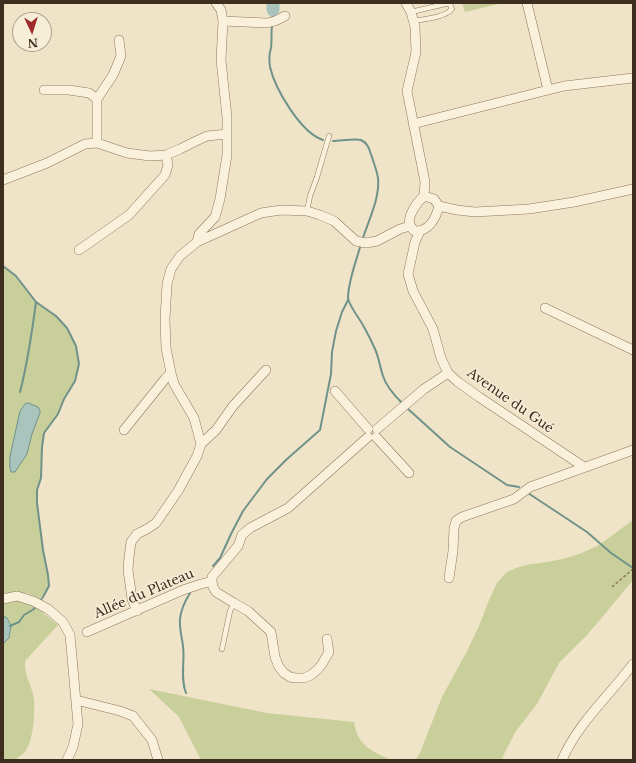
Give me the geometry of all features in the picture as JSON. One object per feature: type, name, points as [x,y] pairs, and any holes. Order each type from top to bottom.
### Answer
[{"type":"street","points":[[197,242],[200,234],[215,217],[220,199],[227,156],[227,117],[221,60],[223,21],[216,3]]},
{"type":"street","points":[[406,3],[415,27],[416,52],[407,91],[425,182],[424,196],[419,200],[411,213],[409,220],[410,226],[414,231],[420,231],[429,225],[437,215],[439,206]]},
{"type":"street","points":[[528,3],[548,90]]},
{"type":"street","points":[[223,21],[267,23],[285,16]]},
{"type":"street","points":[[97,143],[97,99],[113,75],[121,56],[119,40]]},
{"type":"street","points":[[413,124],[564,86],[633,78]]},
{"type":"street","points":[[44,90],[69,90],[89,93],[97,99]]},
{"type":"street","points":[[3,180],[47,163],[85,144],[97,143],[127,153],[150,156],[166,155],[180,150],[207,136],[227,134]]},
{"type":"street","points":[[79,250],[129,215],[165,175],[168,165],[166,155]]},
{"type":"street","points":[[424,196],[434,199],[439,206],[475,212],[529,209],[574,202],[633,189]]},
{"type":"street","points":[[201,444],[194,418],[174,384],[170,373],[166,348],[165,319],[167,284],[171,270],[180,256],[197,242],[262,213],[281,210],[320,214],[334,221],[356,240],[366,242],[378,241],[400,229],[410,226]]},
{"type":"street","name":"Avenue du Gué","points":[[420,231],[415,242],[408,274],[413,291],[433,329],[441,358],[448,373],[479,397],[584,467]]},
{"type":"street","points":[[545,308],[633,350]]},
{"type":"street","points":[[137,611],[132,599],[128,570],[128,557],[131,542],[137,534],[156,523],[178,491],[197,456],[201,444],[216,430],[233,406],[266,370]]},
{"type":"street","points":[[124,430],[170,373]]},
{"type":"street","points":[[327,639],[329,652],[318,669],[311,675],[304,678],[290,677],[284,673],[277,662],[271,632],[248,611],[216,592],[213,587],[212,577],[238,546],[242,535],[250,528],[288,508],[424,389],[448,373]]},
{"type":"street","points":[[335,391],[409,473]]},
{"type":"street","points":[[449,578],[456,521],[462,517],[514,499],[530,487],[633,450]]},
{"type":"street","name":"Allée du Plateau","points":[[87,632],[183,590],[212,581]]},
{"type":"street","points":[[3,599],[17,596],[33,601],[48,609],[63,622],[70,635],[78,724],[73,747],[67,760]]},
{"type":"street","points":[[562,760],[566,751],[588,717],[621,680],[633,664]]},
{"type":"street","points":[[76,702],[80,701],[120,711],[133,716],[152,740],[158,760]]},
{"type":"lane","points":[[445,4],[450,4],[452,9],[448,13],[441,16],[412,17],[445,4]]},
{"type":"lane","points":[[307,212],[310,196],[329,136]]},
{"type":"lane","points":[[222,649],[230,611],[234,603]]},
{"type":"path","points":[[612,587],[633,569]]},
{"type":"green space","points":[[462,3],[503,3],[465,12]]},
{"type":"green space","points":[[3,266],[16,276],[36,302],[56,316],[67,328],[76,346],[79,364],[75,381],[64,399],[58,414],[44,433],[41,478],[37,490],[37,503],[49,586],[43,597],[39,598],[27,593],[3,593]]},
{"type":"green space","points":[[633,520],[633,580],[587,635],[559,663],[537,704],[516,731],[502,760],[415,760],[419,755],[442,697],[467,651],[497,583],[504,575],[507,572],[526,565],[553,561],[584,552],[599,545]]},
{"type":"green space","points":[[21,601],[33,605],[58,625],[25,661],[26,674],[34,700],[34,724],[28,747],[25,752],[15,760],[3,760],[3,602]]},
{"type":"green space","points":[[149,689],[267,713],[354,722],[358,737],[367,747],[372,751],[392,760],[201,760],[179,717]]},
{"type":"water","points":[[28,403],[38,407],[40,413],[32,434],[27,454],[15,472],[11,472],[10,456],[20,411],[25,404]]},
{"type":"water","points":[[3,616],[7,618],[11,626],[9,638],[3,644]]},
{"type":"waterway","points":[[269,3],[273,10],[272,19]]},
{"type":"waterway","points":[[273,3],[273,10]]},
{"type":"waterway","points":[[272,26],[269,62],[277,87],[298,120],[306,129],[323,140]]},
{"type":"waterway","points":[[333,141],[361,140],[366,143],[372,157],[378,178],[378,186],[374,208],[363,238]]},
{"type":"waterway","points":[[360,247],[352,272],[348,298],[352,309],[374,346],[386,383],[402,403]]},
{"type":"waterway","points":[[3,266],[16,276],[36,302],[56,316],[67,328],[76,346],[79,364],[75,381],[64,399],[58,414],[44,433],[41,478],[37,490],[37,503],[49,586],[40,601]]},
{"type":"waterway","points":[[213,566],[220,558],[243,511],[267,479],[320,430],[331,374],[332,352],[336,331],[342,312],[348,300]]},
{"type":"waterway","points":[[20,392],[28,358],[36,302]]},
{"type":"waterway","points":[[407,408],[450,447],[507,485],[519,487]]},
{"type":"waterway","points":[[528,493],[587,532],[611,553],[633,568]]},
{"type":"waterway","points":[[186,693],[183,682],[183,643],[180,622],[182,608],[190,593]]},
{"type":"waterway","points":[[10,626],[19,622],[24,615],[36,606]]}]
